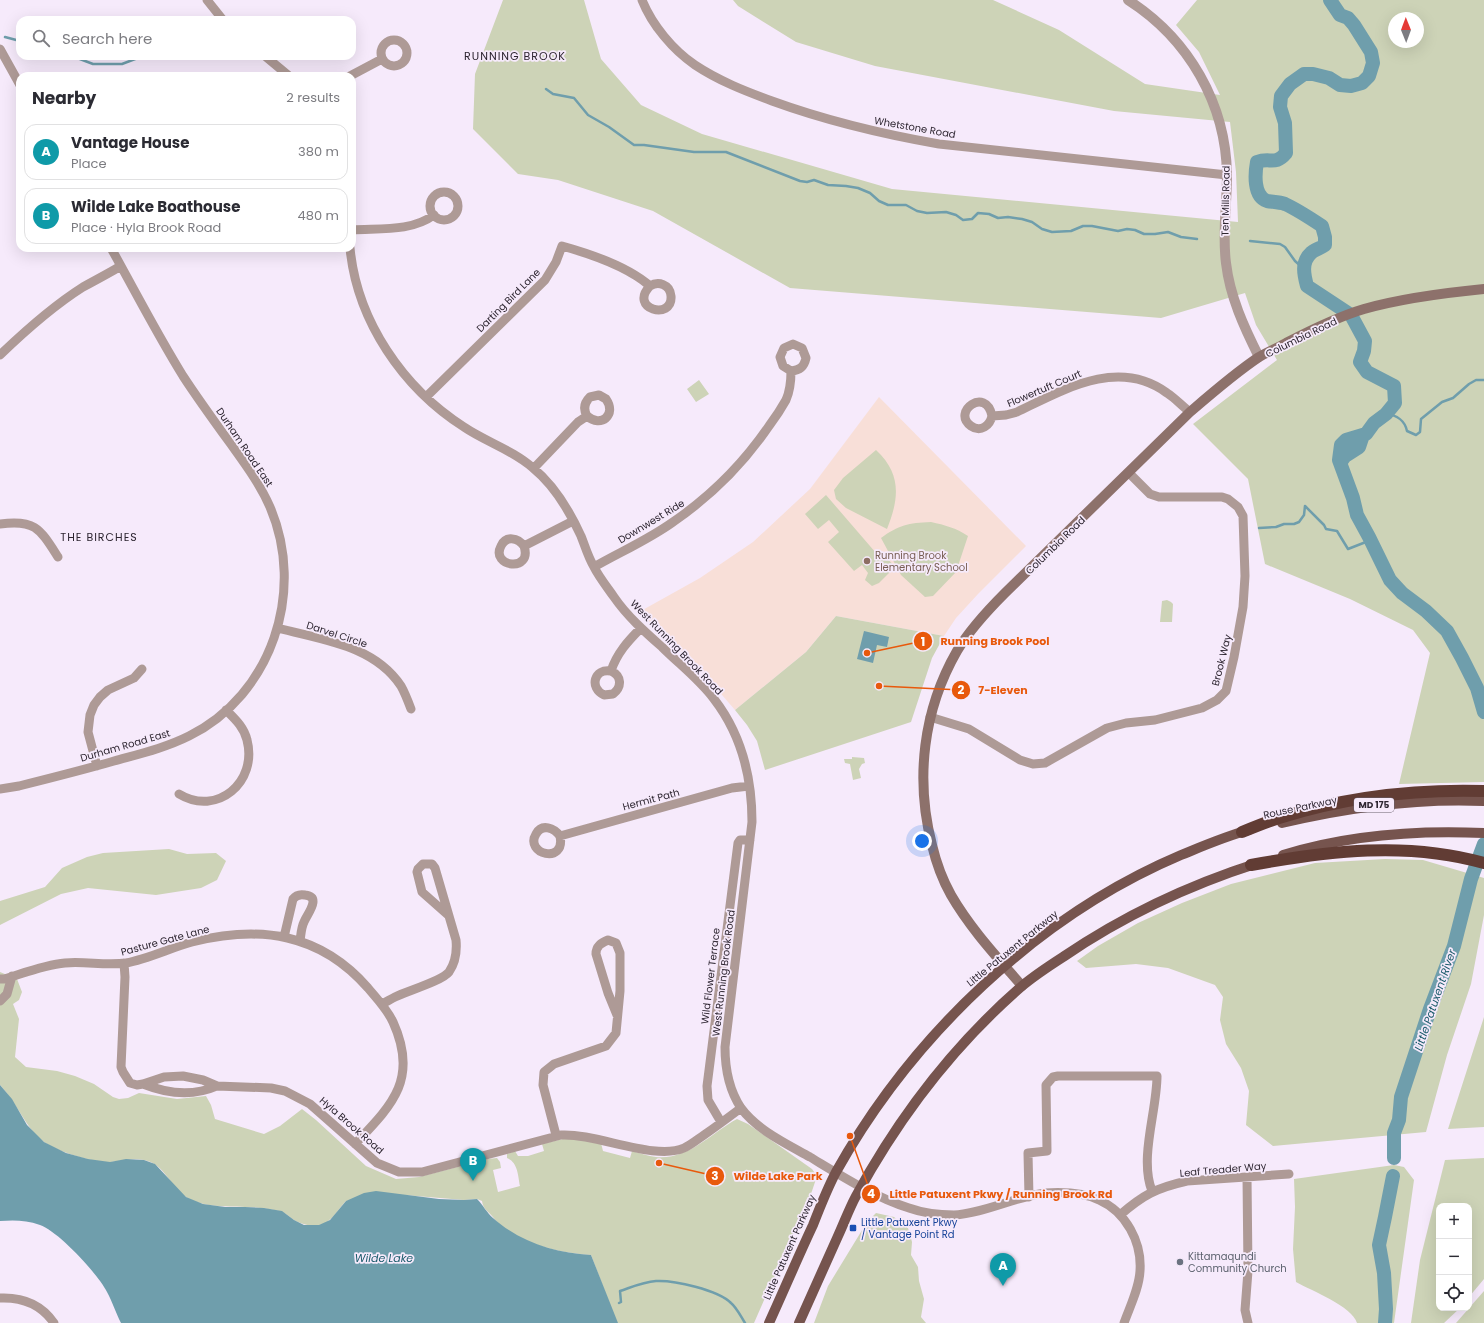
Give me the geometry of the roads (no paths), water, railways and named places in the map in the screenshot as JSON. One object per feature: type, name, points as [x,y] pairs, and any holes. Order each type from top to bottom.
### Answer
[{"type":"highway","points":[[1242,832],[1278,818],[1320,807],[1356,800],[1401,794],[1470,796],[1484,791]]},
{"type":"highway","points":[[1251,865],[1331,852],[1365,850],[1399,850],[1456,857],[1484,863]]},
{"type":"main road","name":"Columbia Road","points":[[1022,986],[961,911],[947,888],[938,867],[926,821],[923,803],[922,779],[930,717],[937,694],[951,663],[963,642],[977,623],[1005,593],[1190,412],[1259,357],[1299,336],[1362,309],[1427,295],[1484,289]]},
{"type":"main road","name":"Rouse Parkway","points":[[1242,832],[1322,813],[1380,804],[1430,801],[1470,796],[1484,802]]},
{"type":"main road","name":"Little Patuxent Parkway","points":[[769,1323],[836,1173],[877,1107],[917,1055],[951,1017],[1005,966],[1071,916],[1106,893],[1135,876],[1196,849],[1242,832]]},
{"type":"main road","points":[[799,1323],[852,1205],[902,1120],[934,1077],[969,1037],[1022,986],[1085,942],[1119,921],[1176,894],[1251,865],[1288,854],[1363,838],[1431,832],[1484,833]]},
{"type":"street","points":[[207,0],[220,16]]},
{"type":"street","name":"Whetstone Road","points":[[642,0],[645,7],[665,36],[694,64],[710,74],[743,90],[830,120],[898,137],[947,145],[1227,175]]},
{"type":"street","name":"Ten Mills Road","points":[[1128,0],[1156,20],[1174,38],[1188,56],[1211,97],[1220,124],[1227,175],[1223,226],[1228,276],[1234,302],[1259,357]]},
{"type":"street","points":[[0,49],[16,78]]},
{"type":"street","points":[[356,73],[382,59]]},
{"type":"street","points":[[270,60],[284,72]]},
{"type":"street","points":[[356,230],[414,225],[427,220],[434,215]]},
{"type":"street","name":"Darting Bird Lane","points":[[426,397],[545,280],[556,262],[562,246],[588,254],[633,273],[650,286]]},
{"type":"street","name":"Durham Road East","points":[[0,789],[19,786],[156,750],[174,743],[201,728],[226,710],[243,693],[255,677],[273,643],[278,628],[284,584],[283,564],[277,526],[270,507],[260,486],[174,361],[113,252]]},
{"type":"street","name":"West Running Brook Road","points":[[351,252],[354,275],[369,315],[378,334],[400,368],[426,397],[464,428],[507,450],[534,468],[565,506],[594,567],[615,598],[641,628],[702,686],[722,710],[728,720],[743,754],[752,811],[750,840],[725,1047],[727,1072],[730,1084],[741,1108],[748,1116],[768,1132],[836,1173],[905,1207],[924,1212],[954,1215],[982,1210],[1044,1194],[1059,1193],[1088,1196],[1099,1200],[1120,1215],[1128,1224],[1138,1247],[1140,1258],[1138,1284],[1124,1323]]},
{"type":"street","points":[[0,355],[35,322],[83,288],[121,266]]},
{"type":"street","name":"Downwest Ride","points":[[594,567],[672,523],[696,506],[717,488],[739,465],[761,438],[786,400],[789,391],[791,371]]},
{"type":"street","name":"Flowertuft Court","points":[[992,416],[1006,415],[1017,412],[1083,382],[1111,377],[1133,379],[1157,387],[1166,392],[1190,412]]},
{"type":"street","points":[[534,468],[578,422],[586,416]]},
{"type":"street","name":"Brook Way","points":[[930,717],[969,729],[1020,760],[1039,765],[1051,760],[1107,728],[1117,725],[1155,720],[1188,712],[1211,704],[1222,696],[1226,691],[1231,671],[1243,608],[1245,586],[1245,530],[1241,511],[1233,502],[1222,497],[1159,497],[1150,494],[1129,473]]},
{"type":"street","points":[[524,546],[573,521]]},
{"type":"street","points":[[0,524],[22,522],[29,524],[42,534],[58,557]]},
{"type":"street","name":"Darvel Circle","points":[[278,628],[347,647],[369,656],[378,662],[401,686],[411,709]]},
{"type":"street","points":[[611,671],[620,652],[641,628]]},
{"type":"street","points":[[97,766],[88,732],[94,705],[108,690],[134,678],[142,668]]},
{"type":"street","points":[[179,794],[192,801],[208,801],[217,799],[233,791],[240,784],[249,759],[247,740],[240,724],[226,710]]},
{"type":"street","name":"Hermit Path","points":[[560,836],[732,788],[749,786]]},
{"type":"street","name":"Wild Flower Terrace","points":[[721,1122],[708,1100],[707,1086],[738,844],[740,840],[750,840]]},
{"type":"street","points":[[382,1004],[440,978],[448,973],[455,959],[457,951],[456,940],[436,868],[432,864],[423,864],[417,872],[422,892],[448,915]]},
{"type":"street","points":[[284,937],[293,898],[296,896],[310,896],[313,900],[313,904],[303,923],[300,941]]},
{"type":"street","name":"Pasture Gate Lane","points":[[0,979],[47,966],[66,963],[124,963],[193,942],[214,938],[253,935],[284,937],[316,947],[338,960],[359,978],[382,1004],[394,1025],[401,1046],[401,1083],[391,1104],[356,1144]]},
{"type":"street","points":[[556,1135],[543,1085],[544,1072],[554,1064],[606,1046],[616,1033],[620,991],[620,953],[616,943],[608,940],[600,944],[596,950],[596,954],[608,993],[617,1015]]},
{"type":"street","name":"Hyla Brook Road","points":[[124,963],[125,977],[122,1067],[123,1072],[130,1082],[137,1085],[164,1077],[183,1076],[203,1080],[217,1086]]},
{"type":"street","points":[[0,1001],[7,994],[12,976]]},
{"type":"street","points":[[1029,1197],[1028,1153],[1047,1151],[1046,1085],[1053,1077],[1058,1076],[1157,1076],[1157,1091],[1148,1151],[1150,1185],[1152,1191]]},
{"type":"street","name":"Hyla Brook Road","points":[[143,1084],[164,1091],[183,1094],[202,1091],[217,1086],[271,1088],[292,1094],[310,1104],[377,1163],[399,1172],[410,1173],[433,1170],[556,1135],[578,1135],[655,1151],[667,1152],[684,1148],[741,1108]]},
{"type":"street","name":"Leaf Treader Way","points":[[1120,1215],[1143,1196],[1152,1191],[1187,1181],[1289,1174]]},
{"type":"street","points":[[1246,1177],[1248,1271],[1246,1310],[1248,1323]]},
{"type":"street","points":[[0,1298],[26,1300],[38,1306],[47,1313],[54,1323]]},
{"type":"water","points":[[864,631],[889,637],[887,647],[877,645],[873,663],[857,659]]},
{"type":"water","name":"Wilde Lake","points":[[0,1085],[12,1099],[27,1125],[44,1142],[66,1153],[88,1159],[110,1162],[126,1159],[144,1160],[155,1164],[186,1197],[203,1204],[225,1207],[264,1208],[282,1211],[304,1225],[319,1225],[330,1220],[346,1201],[364,1193],[376,1191],[439,1199],[477,1199],[493,1218],[526,1240],[564,1252],[591,1255],[618,1323],[121,1323],[102,1284],[87,1264],[57,1235],[35,1223],[10,1220],[0,1221]]},
{"type":"waterway","name":"Little Patuxent River","points":[[1330,0],[1340,15],[1348,18],[1354,25],[1371,52],[1373,63],[1369,76],[1362,83],[1351,86],[1340,85],[1329,78],[1313,74],[1304,74],[1290,84],[1281,96],[1280,107],[1285,123],[1286,153],[1279,159],[1257,162],[1257,189],[1262,198],[1267,201],[1285,204],[1322,226],[1325,237],[1325,245],[1311,253],[1306,260],[1304,273],[1307,286],[1351,315],[1365,341],[1364,351],[1360,362],[1367,372],[1394,386],[1395,403],[1386,414],[1374,423],[1366,434],[1346,440],[1341,445],[1339,460],[1353,498],[1357,515],[1390,580],[1402,593],[1426,611],[1447,631],[1477,688],[1484,712]]},
{"type":"waterway","points":[[5,37],[16,40]]},
{"type":"waterway","points":[[82,60],[93,64],[122,64],[132,60]]},
{"type":"waterway","points":[[546,89],[553,94],[574,98],[588,115],[609,127],[634,145],[694,152],[726,152],[800,181],[807,182],[814,180],[828,185],[858,188],[870,193],[879,201],[888,205],[906,205],[917,211],[927,213],[946,212],[956,215],[963,220],[972,219],[978,213],[989,214],[998,218],[1008,217],[1022,219],[1032,222],[1042,229],[1052,232],[1071,231],[1083,226],[1092,226],[1118,231],[1127,229],[1135,230],[1144,234],[1168,232],[1181,237],[1197,239]]},
{"type":"waterway","points":[[1250,241],[1280,244],[1285,247],[1295,261],[1304,269]]},
{"type":"waterway","points":[[1386,414],[1400,419],[1407,431],[1416,435],[1420,432],[1421,419],[1442,402],[1453,398],[1476,380],[1484,380]]},
{"type":"waterway","points":[[1340,463],[1345,456],[1359,447],[1363,435]]},
{"type":"waterway","points":[[1259,528],[1276,527],[1284,524],[1294,524],[1299,522],[1304,515],[1305,506],[1324,525],[1326,529],[1337,531],[1348,549],[1371,540]]},
{"type":"waterway","name":"Little Patuxent River","points":[[1394,1158],[1394,1133],[1399,1120],[1401,1097],[1430,1009],[1454,946],[1471,879],[1484,844]]},
{"type":"waterway","name":"Little Patuxent River","points":[[1385,1323],[1386,1309],[1384,1273],[1379,1245],[1393,1176]]},
{"type":"waterway","points":[[619,1303],[621,1302],[620,1291],[656,1281],[673,1282],[706,1290],[725,1298],[735,1307],[745,1323]]},
{"type":"place","name":"Running Brook Elementary School","points":[[867,561]]},
{"type":"place","name":"Running Brook Pool","points":[[867,653]]},
{"type":"place","name":"7-Eleven","points":[[879,686]]},
{"type":"place","name":"Little Patuxent Pkwy / Running Brook Rd","points":[[850,1136]]},
{"type":"place","name":"Wilde Lake Park","points":[[659,1163]]},
{"type":"place","name":"Wilde Lake Boathouse","points":[[473,1181]]},
{"type":"place","name":"Little Patuxent Pkwy / Vantage Point Rd","points":[[853,1228]]},
{"type":"place","name":"Kittamaqundi Community Church","points":[[1180,1262]]},
{"type":"place","name":"Vantage House","points":[[1003,1286]]},
{"type":"district","name":"RUNNING BROOK","points":[[515,56]]},
{"type":"district","name":"THE BIRCHES","points":[[99,537]]}]
